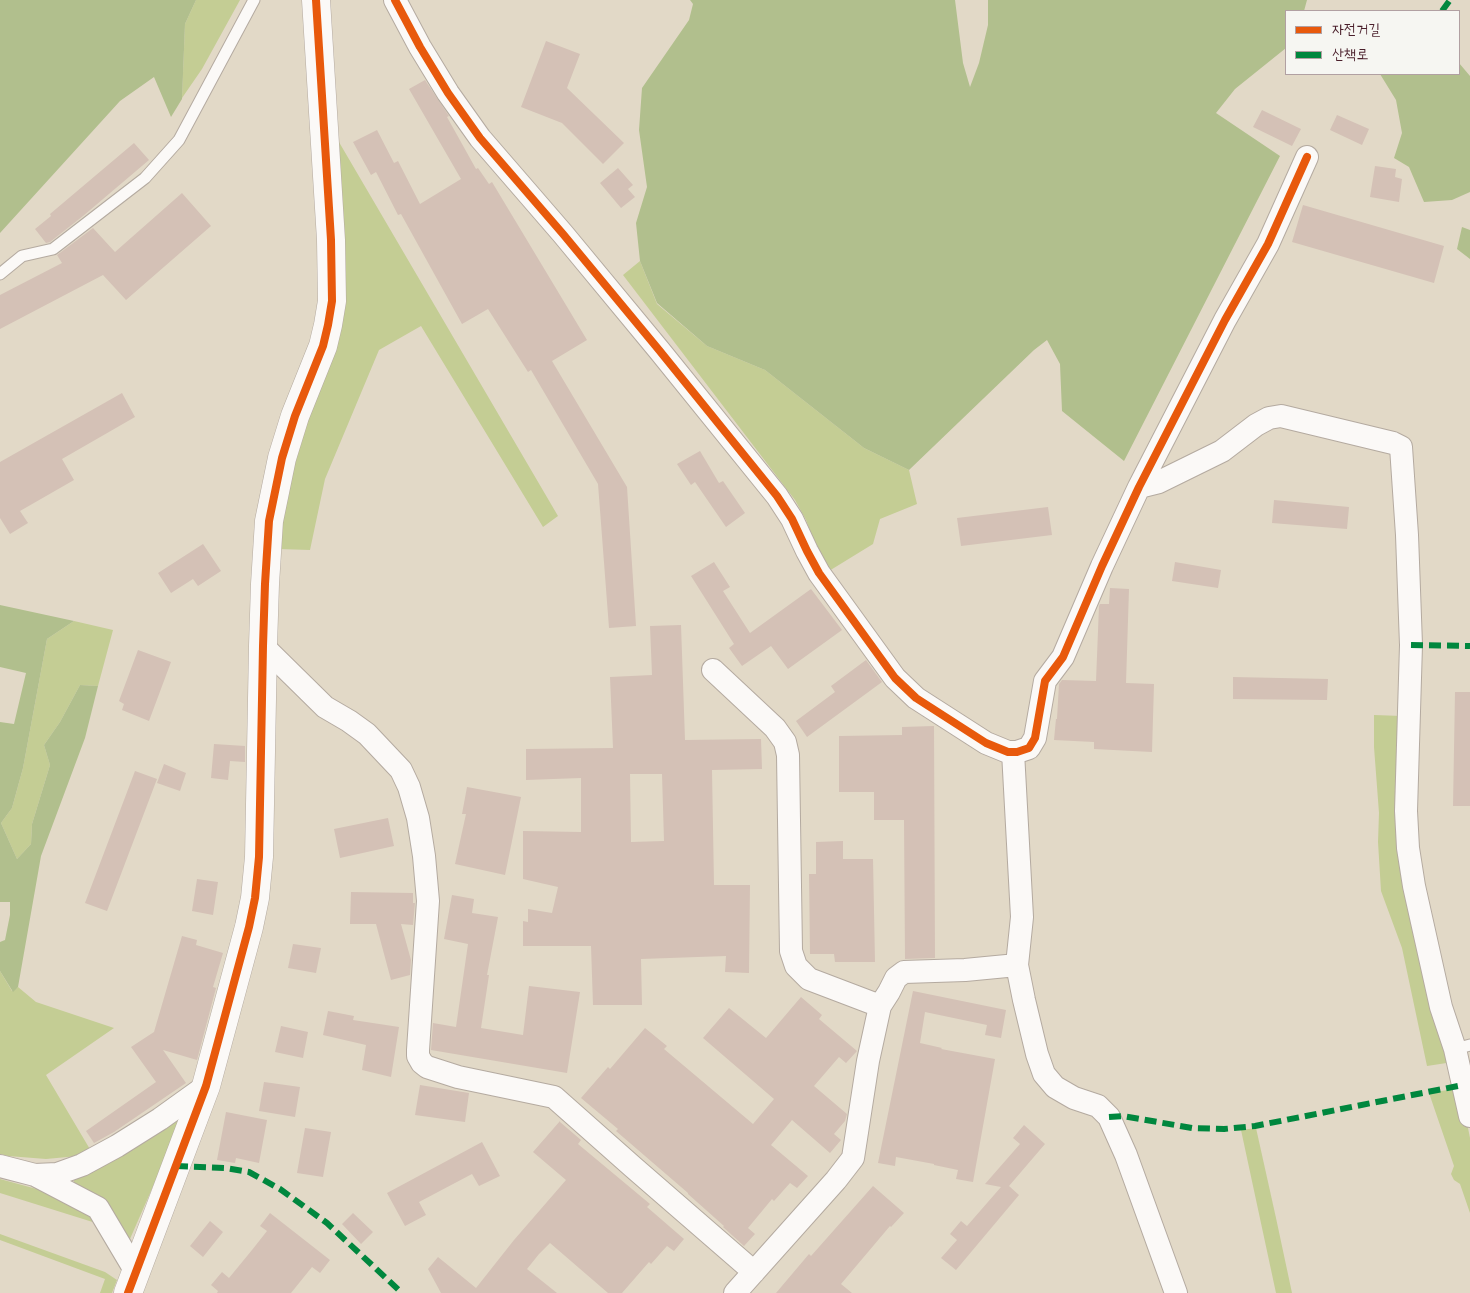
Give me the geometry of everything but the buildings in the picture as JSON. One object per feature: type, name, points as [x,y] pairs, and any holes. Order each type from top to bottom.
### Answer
[{"type":"street","points":[[133,1287],[206,1086],[249,927],[255,898],[260,856],[264,584],[269,521],[282,458],[295,416],[323,346],[332,301],[331,240],[316,0]]},
{"type":"street","points":[[394,0],[448,93],[480,138],[563,234],[777,496],[792,520],[806,552],[819,573],[895,678],[916,698],[986,743],[1008,752],[1029,748],[1035,738],[1045,682],[1063,657],[1102,566],[1139,487],[1225,320],[1268,244],[1307,157]]},
{"type":"street","points":[[1139,487],[1159,482],[1222,451],[1256,425],[1269,418],[1281,416],[1401,447],[1407,535],[1411,645],[1406,811],[1408,848],[1414,886],[1441,1006],[1462,1047],[1470,1116]]},
{"type":"street","points":[[263,646],[325,707],[367,734],[401,770],[409,787],[418,818],[428,901],[418,1050],[418,1056],[422,1063],[427,1067],[458,1077],[554,1097],[754,1272]]},
{"type":"street","points":[[713,670],[775,728],[785,742],[788,755],[791,951],[796,966],[809,979],[880,1006]]},
{"type":"street","points":[[1013,752],[1022,917],[1017,965],[1037,1054],[1044,1074],[1055,1087],[1074,1098],[1098,1106],[1110,1117],[1126,1155],[1176,1293]]},
{"type":"street","points":[[735,1293],[836,1180],[853,1158],[868,1060],[880,1006],[896,978],[904,972],[965,970],[1017,965]]},
{"type":"street","points":[[35,1175],[57,1174],[82,1165],[160,1119],[206,1086]]},
{"type":"street","points":[[0,1166],[35,1175],[98,1208],[133,1287]]},
{"type":"lane","points":[[0,274],[22,256],[53,249],[145,178],[180,140],[254,0]]},
{"type":"green space","points":[[0,0],[196,0],[185,24],[182,99],[171,117],[154,77],[120,101],[0,233]]},
{"type":"green space","points":[[196,0],[240,0],[202,69],[182,98],[185,24]]},
{"type":"green space","points":[[690,0],[955,0],[963,63],[970,87],[979,63],[988,25],[988,0],[1307,0],[1304,10],[1285,10],[1285,49],[1235,89],[1216,113],[1280,156],[1124,461],[1062,411],[1060,364],[1047,340],[1034,350],[909,470],[864,448],[765,370],[707,346],[657,303],[640,261],[636,223],[647,187],[639,130],[642,88],[689,20],[693,4]]},
{"type":"green space","points":[[1460,64],[1470,76],[1470,192],[1452,200],[1424,202],[1409,167],[1394,158],[1402,133],[1396,100],[1381,75],[1460,75]]},
{"type":"green space","points":[[336,137],[558,516],[543,527],[421,326],[379,350],[325,479],[310,550],[278,549],[281,514],[321,364]]},
{"type":"green space","points":[[1462,227],[1470,230],[1470,259],[1457,249]]},
{"type":"green space","points":[[640,261],[657,304],[707,346],[765,370],[864,448],[909,470],[917,504],[880,519],[873,544],[829,571],[795,500],[623,275]]},
{"type":"green space","points":[[0,605],[74,621],[47,639],[23,768],[12,808],[1,823],[17,859],[31,844],[32,824],[50,765],[44,745],[60,722],[80,685],[98,686],[85,738],[41,856],[18,987],[13,992],[0,971],[0,942],[5,940],[10,915],[10,902],[0,902],[0,722],[14,724],[26,673],[0,667]]},
{"type":"green space","points":[[74,621],[113,630],[98,686],[80,685],[60,722],[44,745],[50,765],[32,824],[31,844],[17,859],[1,823],[12,808],[23,768],[47,639]]},
{"type":"green space","points":[[1374,715],[1402,716],[1400,791],[1453,1062],[1427,1066],[1402,948],[1381,891]]},
{"type":"green space","points":[[0,971],[12,991],[18,987],[36,1002],[114,1028],[46,1075],[91,1151],[78,1156],[46,1159],[0,1154]]},
{"type":"green space","points":[[1460,1088],[1470,1138],[1470,1213],[1460,1184],[1454,1180],[1451,1174],[1454,1166],[1429,1093]]},
{"type":"green space","points":[[190,1102],[126,1248],[77,1189],[74,1176]]},
{"type":"green space","points":[[1256,1128],[1292,1293],[1276,1293],[1241,1130]]},
{"type":"green space","points":[[0,1179],[66,1197],[84,1204],[99,1224],[0,1193]]},
{"type":"green space","points":[[0,1234],[105,1272],[117,1280],[112,1293],[100,1293],[105,1279],[0,1240]]},
{"type":"marked path","points":[[1443,10],[1450,0]]},
{"type":"marked path","points":[[1411,645],[1470,646]]},
{"type":"marked path","points":[[1109,1117],[1123,1116],[1192,1128],[1224,1129],[1255,1126],[1463,1085]]},
{"type":"marked path","points":[[176,1166],[226,1168],[249,1172],[280,1189],[327,1223],[402,1293]]},
{"type":"cycle path","points":[[128,1293],[206,1086],[249,927],[255,898],[259,857],[263,646],[269,521],[282,458],[295,416],[323,346],[332,301],[331,240],[316,0]]},
{"type":"cycle path","points":[[395,0],[420,47],[448,93],[480,138],[563,234],[777,496],[792,519],[819,573],[895,678],[916,698],[986,743],[1008,752],[1017,752],[1029,748],[1035,738],[1045,681],[1063,657],[1102,566],[1139,487],[1225,320],[1268,244],[1307,157]]}]
